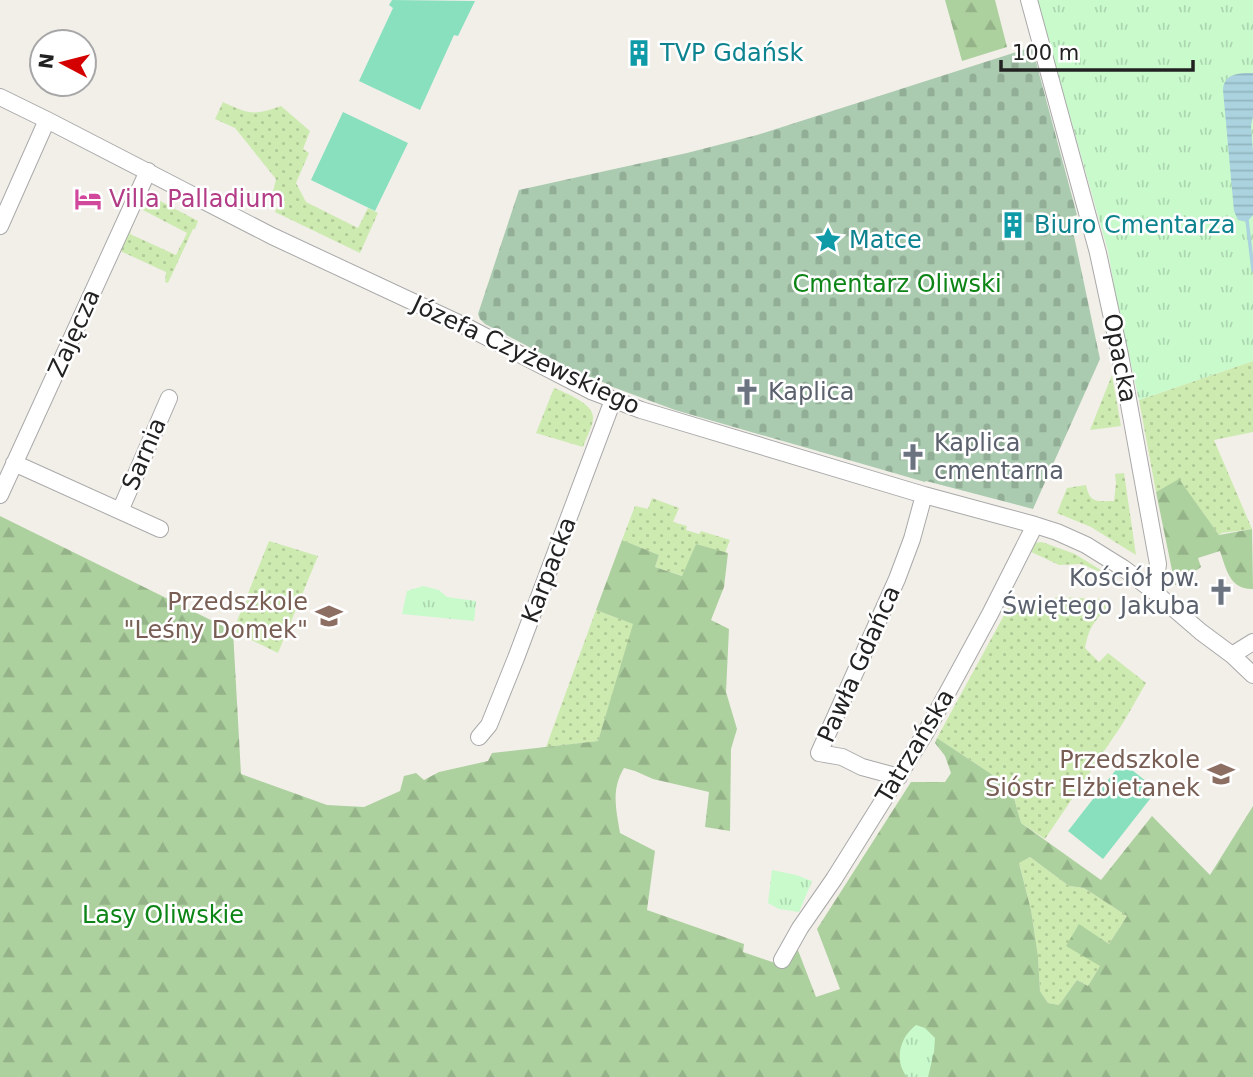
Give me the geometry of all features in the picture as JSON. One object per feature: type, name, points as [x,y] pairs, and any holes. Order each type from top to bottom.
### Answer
[{"type":"street","name":"Opacka","points":[[1029,0],[1098,253],[1121,355],[1158,564],[1156,580],[1151,589]]},
{"type":"street","name":"Józefa Czyżewskiego","points":[[0,97],[272,236],[469,328],[541,367],[613,400],[924,495],[1057,532],[1086,545],[1151,589]]},
{"type":"street","points":[[0,226],[47,120]]},
{"type":"street","name":"Zajęcza","points":[[0,495],[148,171]]},
{"type":"street","name":"Sarnia","points":[[120,510],[169,397]]},
{"type":"street","name":"Karpacka","points":[[479,737],[489,724],[516,658],[613,400]]},
{"type":"street","name":"Sarnia","points":[[15,463],[160,529]]},
{"type":"street","name":"Pawła Gdańca","points":[[899,777],[862,767],[842,757],[819,753],[897,579],[924,495]]},
{"type":"street","name":"Tatrzańska","points":[[782,960],[926,732],[1035,525]]},
{"type":"street","points":[[1151,589],[1253,675]]},
{"type":"street","points":[[1232,655],[1253,642]]},
{"type":"green space","points":[[392,0],[475,1],[458,36],[454,35],[420,110],[359,81],[393,8],[389,5]]},
{"type":"green space","points":[[945,0],[995,0],[1007,47],[962,61]]},
{"type":"green space","points":[[1037,0],[1253,0],[1253,361],[1139,400],[1108,251]]},
{"type":"green space","name":"Cmentarz Oliwski","points":[[1032,47],[1077,215],[1070,217],[1100,359],[1033,509],[925,482],[675,410],[560,365],[480,319],[478,314],[519,190],[757,135]]},
{"type":"green space","points":[[223,102],[251,112],[281,106],[310,131],[303,149],[309,153],[296,183],[306,202],[358,228],[368,208],[378,213],[360,253],[275,212],[282,197],[273,192],[276,179],[235,128],[215,119]]},
{"type":"green space","points":[[343,112],[408,143],[375,211],[311,180]]},
{"type":"green space","points":[[147,194],[198,221],[168,283],[165,282],[166,272],[116,249],[129,230],[130,234],[176,255],[187,233],[141,209]]},
{"type":"green space","points":[[1253,361],[1253,432],[1214,440],[1252,529],[1219,535],[1179,480],[1156,492],[1139,400]]},
{"type":"green space","points":[[1112,375],[1121,426],[1090,430]]},
{"type":"green space","points":[[554,388],[585,404],[592,414],[593,419],[583,447],[536,433]]},
{"type":"green space","points":[[1124,473],[1136,555],[1091,527],[1057,513],[1067,488],[1086,485],[1090,496],[1095,500],[1114,501],[1115,474]]},
{"type":"green space","points":[[1179,479],[1219,535],[1252,529],[1253,589],[1234,582],[1220,551],[1198,558],[1201,567],[1190,572],[1184,582],[1175,585],[1156,492]]},
{"type":"green space","points":[[652,498],[679,508],[673,522],[687,526],[686,530],[699,534],[701,531],[730,540],[725,553],[696,544],[683,576],[655,567],[659,555],[622,540],[635,506],[648,509]]},
{"type":"green space","name":"Lasy Oliwskie","points":[[0,516],[233,631],[241,774],[327,805],[364,807],[400,791],[404,776],[416,773],[424,780],[439,772],[488,761],[492,753],[598,741],[633,624],[596,610],[622,540],[659,555],[655,567],[682,576],[696,544],[728,553],[724,587],[711,620],[729,629],[726,692],[737,729],[731,749],[730,831],[705,827],[709,792],[653,779],[624,768],[616,792],[620,833],[655,851],[647,910],[744,944],[743,952],[775,963],[796,945],[816,997],[840,989],[817,929],[911,782],[945,782],[951,773],[945,756],[935,743],[937,738],[1011,787],[1021,823],[1101,880],[1152,816],[1210,875],[1253,806],[1253,1077],[0,1077]],"holes":[[[1030,857],[1069,886],[1084,888],[1127,916],[1109,944],[1079,924],[1066,946],[1100,966],[1088,986],[1077,980],[1059,1005],[1048,1003],[1040,991],[1031,910],[1019,863]]]},
{"type":"green space","points":[[269,541],[318,556],[278,653],[233,631]]},
{"type":"green space","points":[[1042,542],[1075,554],[1112,577],[1081,564],[1059,565],[1027,550],[1033,543]]},
{"type":"green space","points":[[423,586],[439,590],[447,597],[476,601],[474,621],[402,614],[407,591]]},
{"type":"green space","points":[[1058,597],[1101,599],[1108,609],[1092,626],[1085,648],[1099,662],[1108,653],[1146,683],[1123,723],[1045,839],[1021,823],[1011,787],[937,738],[1008,608],[1013,610]]},
{"type":"green space","points":[[596,610],[634,624],[598,741],[546,747]]},
{"type":"green space","points":[[1122,762],[1157,790],[1103,859],[1068,831]]},
{"type":"green space","points":[[1030,857],[1069,886],[1084,888],[1127,916],[1109,944],[1079,925],[1100,966],[1088,986],[1077,980],[1059,1005],[1048,1003],[1040,991],[1031,910],[1019,862]]},
{"type":"green space","points":[[772,870],[812,881],[799,912],[779,909],[768,903]]},
{"type":"green space","points":[[916,1025],[925,1028],[935,1038],[928,1077],[907,1077],[901,1064],[902,1043]]},
{"type":"water","points":[[1253,73],[1253,215],[1247,222],[1238,220],[1234,211],[1223,90],[1229,77]]},
{"type":"waterway","points":[[1247,220],[1253,270]]},
{"type":"place","name":"TVP Gdańsk","points":[[639,53]]},
{"type":"place","name":"Villa Palladium","points":[[88,199]]},
{"type":"place","name":"Biuro Cmentarza","points":[[1013,225]]},
{"type":"place","name":"Matce","points":[[828,240]]},
{"type":"place","name":"Kaplica","points":[[747,392]]},
{"type":"place","name":"Kaplica cmentarna","points":[[913,457]]},
{"type":"place","name":"Kościół pw. Świętego Jakuba","points":[[1221,592]]},
{"type":"place","name":"Przedszkole \"Leśny Domek\"","points":[[329,616]]},
{"type":"place","name":"Przedszkole Sióstr Elżbietanek","points":[[1221,774]]}]
